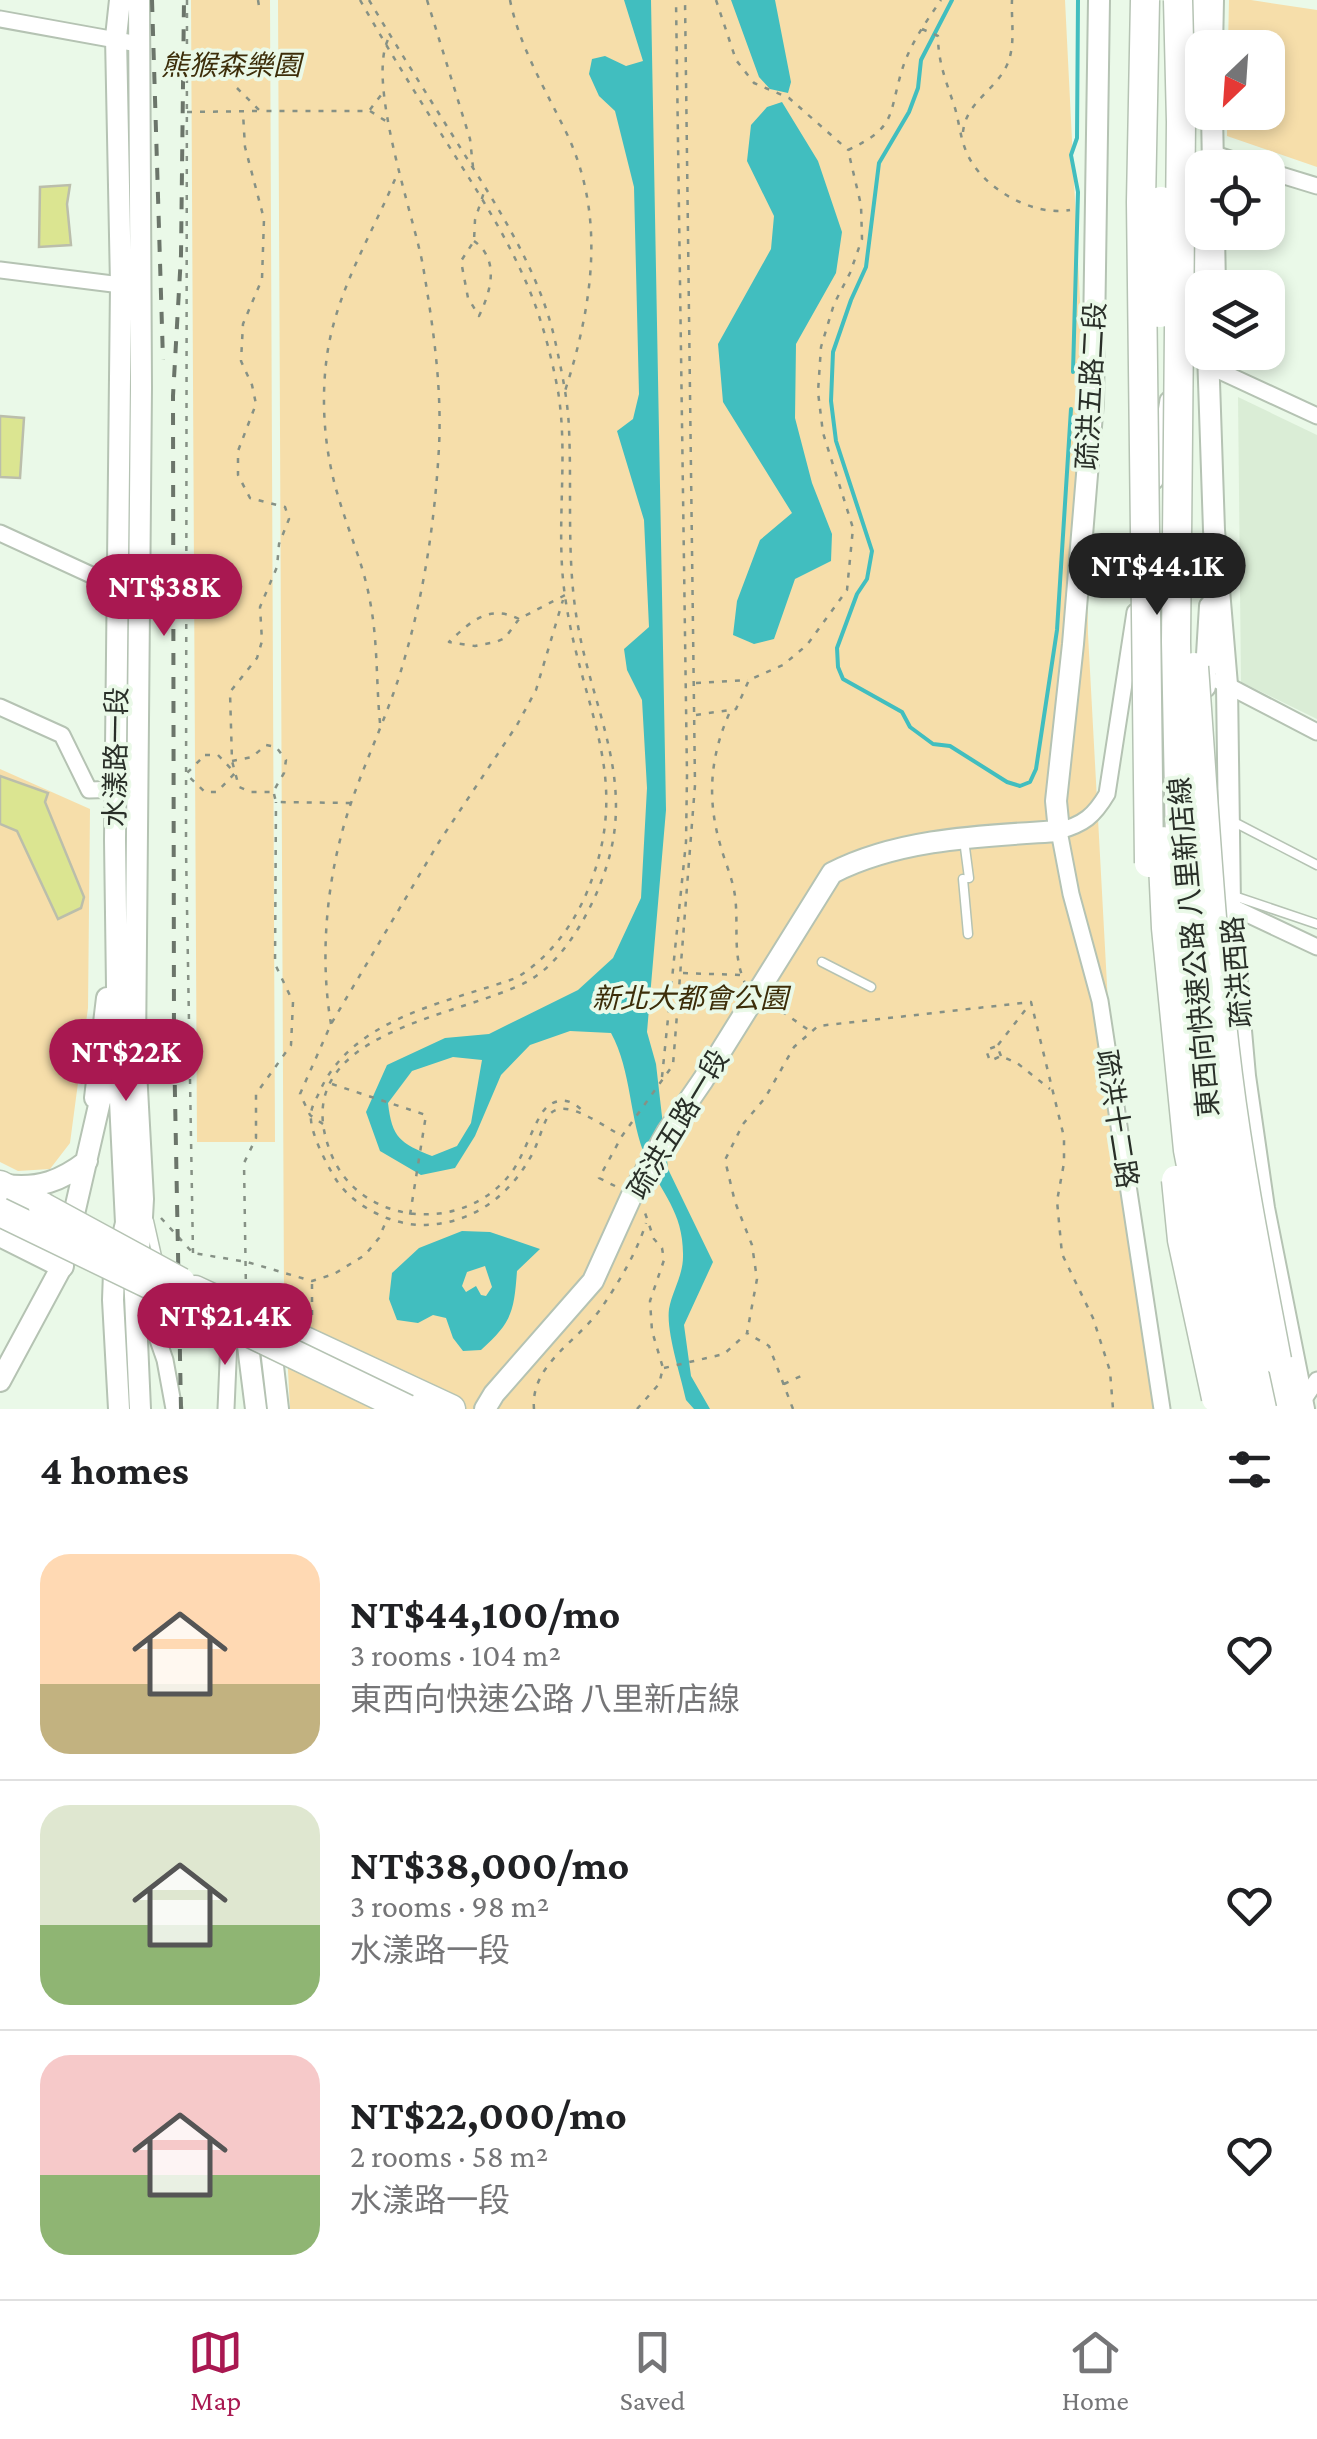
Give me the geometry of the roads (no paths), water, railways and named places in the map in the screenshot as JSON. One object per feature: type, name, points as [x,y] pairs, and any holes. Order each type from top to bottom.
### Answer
[{"type":"highway","points":[[1145,0],[1141,202],[1150,898],[1182,1240],[1218,1409]]},
{"type":"highway","name":"東西向快速公路 八里新店線","points":[[1164,0],[1159,744],[1166,928],[1188,1150],[1238,1409]]},
{"type":"highway","name":"東西向快速公路 八里新店線","points":[[1178,0],[1176,642],[1180,844],[1211,1142],[1262,1409]]},
{"type":"highway","points":[[1180,247],[1194,470],[1194,661],[1209,888],[1228,1078],[1277,1360],[1298,1406]]},
{"type":"highway","points":[[1149,834],[1172,948],[1212,1236],[1247,1409]]},
{"type":"highway","points":[[4,1189],[195,1299],[407,1409]]},
{"type":"highway","points":[[0,1215],[451,1409]]},
{"type":"highway","points":[[0,1227],[195,1299]]},
{"type":"main road","points":[[0,1176],[4,1189],[73,1228],[123,1265]]},
{"type":"main road","points":[[0,1215],[64,1258]]},
{"type":"main road","points":[[0,1235],[64,1258],[123,1265]]},
{"type":"street","name":"水漾路一段","points":[[120,0],[116,38],[122,285],[116,925],[143,1199],[123,1265]]},
{"type":"street","name":"水漾路一段","points":[[123,1265],[126,1056],[139,789],[139,0]]},
{"type":"street","name":"疏洪五路二段","points":[[1059,831],[1056,801],[1093,402],[1099,0]]},
{"type":"street","points":[[1193,0],[1196,270]]},
{"type":"street","points":[[1212,0],[1212,30]]},
{"type":"street","points":[[0,19],[138,44]]},
{"type":"street","points":[[1285,176],[1317,186]]},
{"type":"street","points":[[0,270],[122,285]]},
{"type":"street","points":[[1059,831],[1083,824],[1095,814],[1107,794],[1167,402],[1187,370]]},
{"type":"street","name":"疏洪西路","points":[[1210,370],[1214,530],[1227,685],[1230,900],[1246,1076],[1298,1406]]},
{"type":"street","points":[[1229,370],[1317,416]]},
{"type":"street","name":"疏洪西路","points":[[1214,530],[1199,807],[1213,1020],[1240,1232],[1277,1409]]},
{"type":"street","points":[[0,533],[139,595]]},
{"type":"street","points":[[1206,674],[1317,732]]},
{"type":"street","points":[[0,707],[62,735],[89,790],[139,789]]},
{"type":"street","name":"疏洪五路一段","points":[[485,1409],[593,1282],[668,1130],[832,873],[851,863],[906,847],[1059,831]]},
{"type":"street","name":"疏洪十二路","points":[[1059,831],[1070,894],[1100,1001],[1162,1409]]},
{"type":"street","points":[[1230,900],[1317,948]]},
{"type":"street","points":[[92,1135],[116,925]]},
{"type":"street","points":[[0,1382],[64,1258],[100,1101],[126,1056]]},
{"type":"street","points":[[4,1189],[63,1179],[87,1161]]},
{"type":"street","points":[[123,1265],[165,1360],[174,1409]]},
{"type":"street","points":[[119,1409],[113,1300],[123,1265]]},
{"type":"street","points":[[123,1265],[140,1409]]},
{"type":"street","points":[[226,1409],[230,1338],[244,1321]]},
{"type":"street","points":[[244,1321],[256,1409]]},
{"type":"street","points":[[244,1321],[268,1329],[278,1409]]},
{"type":"street","points":[[1298,1406],[1317,1380]]},
{"type":"lane","points":[[1229,820],[1317,865]]},
{"type":"lane","points":[[964,840],[968,934]]},
{"type":"lane","points":[[1230,900],[1317,924]]},
{"type":"lane","points":[[822,962],[871,987]]},
{"type":"lane","points":[[143,1199],[156,1242],[165,1360]]},
{"type":"water","points":[[624,0],[651,0],[666,810],[647,1032],[656,1064],[668,1169],[713,1262],[684,1325],[691,1376],[710,1409],[694,1409],[686,1400],[669,1319],[683,1264],[680,1228],[640,1143],[623,1063],[611,1033],[570,1031],[530,1045],[501,1075],[475,1136],[455,1168],[421,1175],[380,1151],[366,1112],[387,1065],[445,1038],[489,1034],[578,990],[613,958],[641,898],[647,788],[642,700],[627,670],[624,649],[649,627],[644,520],[617,431],[633,419],[639,394],[634,187],[615,111],[599,96],[589,74],[592,59],[605,56],[626,66],[643,61]],"holes":[[[453,1057],[482,1060],[471,1123],[457,1146],[432,1156],[400,1138],[392,1124],[388,1103],[412,1071]]]},
{"type":"water","points":[[731,0],[775,0],[791,82],[788,93],[770,89],[759,77]]},
{"type":"water","points":[[782,102],[818,161],[842,232],[836,273],[796,344],[795,418],[812,483],[832,534],[831,561],[795,579],[774,639],[754,644],[733,635],[737,601],[760,540],[792,513],[723,402],[718,344],[771,249],[774,216],[747,161],[751,125],[767,107]]},
{"type":"water","points":[[462,1231],[490,1232],[540,1249],[517,1271],[512,1307],[499,1332],[481,1350],[463,1351],[446,1318],[433,1315],[418,1323],[397,1320],[389,1299],[392,1273],[419,1248]],"holes":[[[485,1266],[492,1287],[486,1296],[476,1286],[466,1292],[462,1286],[467,1272]]]},
{"type":"waterway","points":[[952,0],[921,60],[918,88],[909,112],[879,163],[866,267],[833,352],[831,401],[836,441],[872,551],[867,579],[857,594],[837,648],[838,667],[843,679],[902,712],[910,727],[933,744],[950,746],[1020,786],[1030,782],[1036,769],[1057,630],[1071,409]]},
{"type":"waterway","points":[[1073,372],[1078,192],[1071,155],[1077,138],[1078,0]]},
{"type":"railway","points":[[152,0],[163,360]]},
{"type":"railway","points":[[181,1409],[174,1044],[173,396],[181,255],[184,0]]},
{"type":"park label","name":"熊猴森樂園","points":[[231,65]]},
{"type":"park label","name":"新北大都會公園","points":[[690,998]]}]
